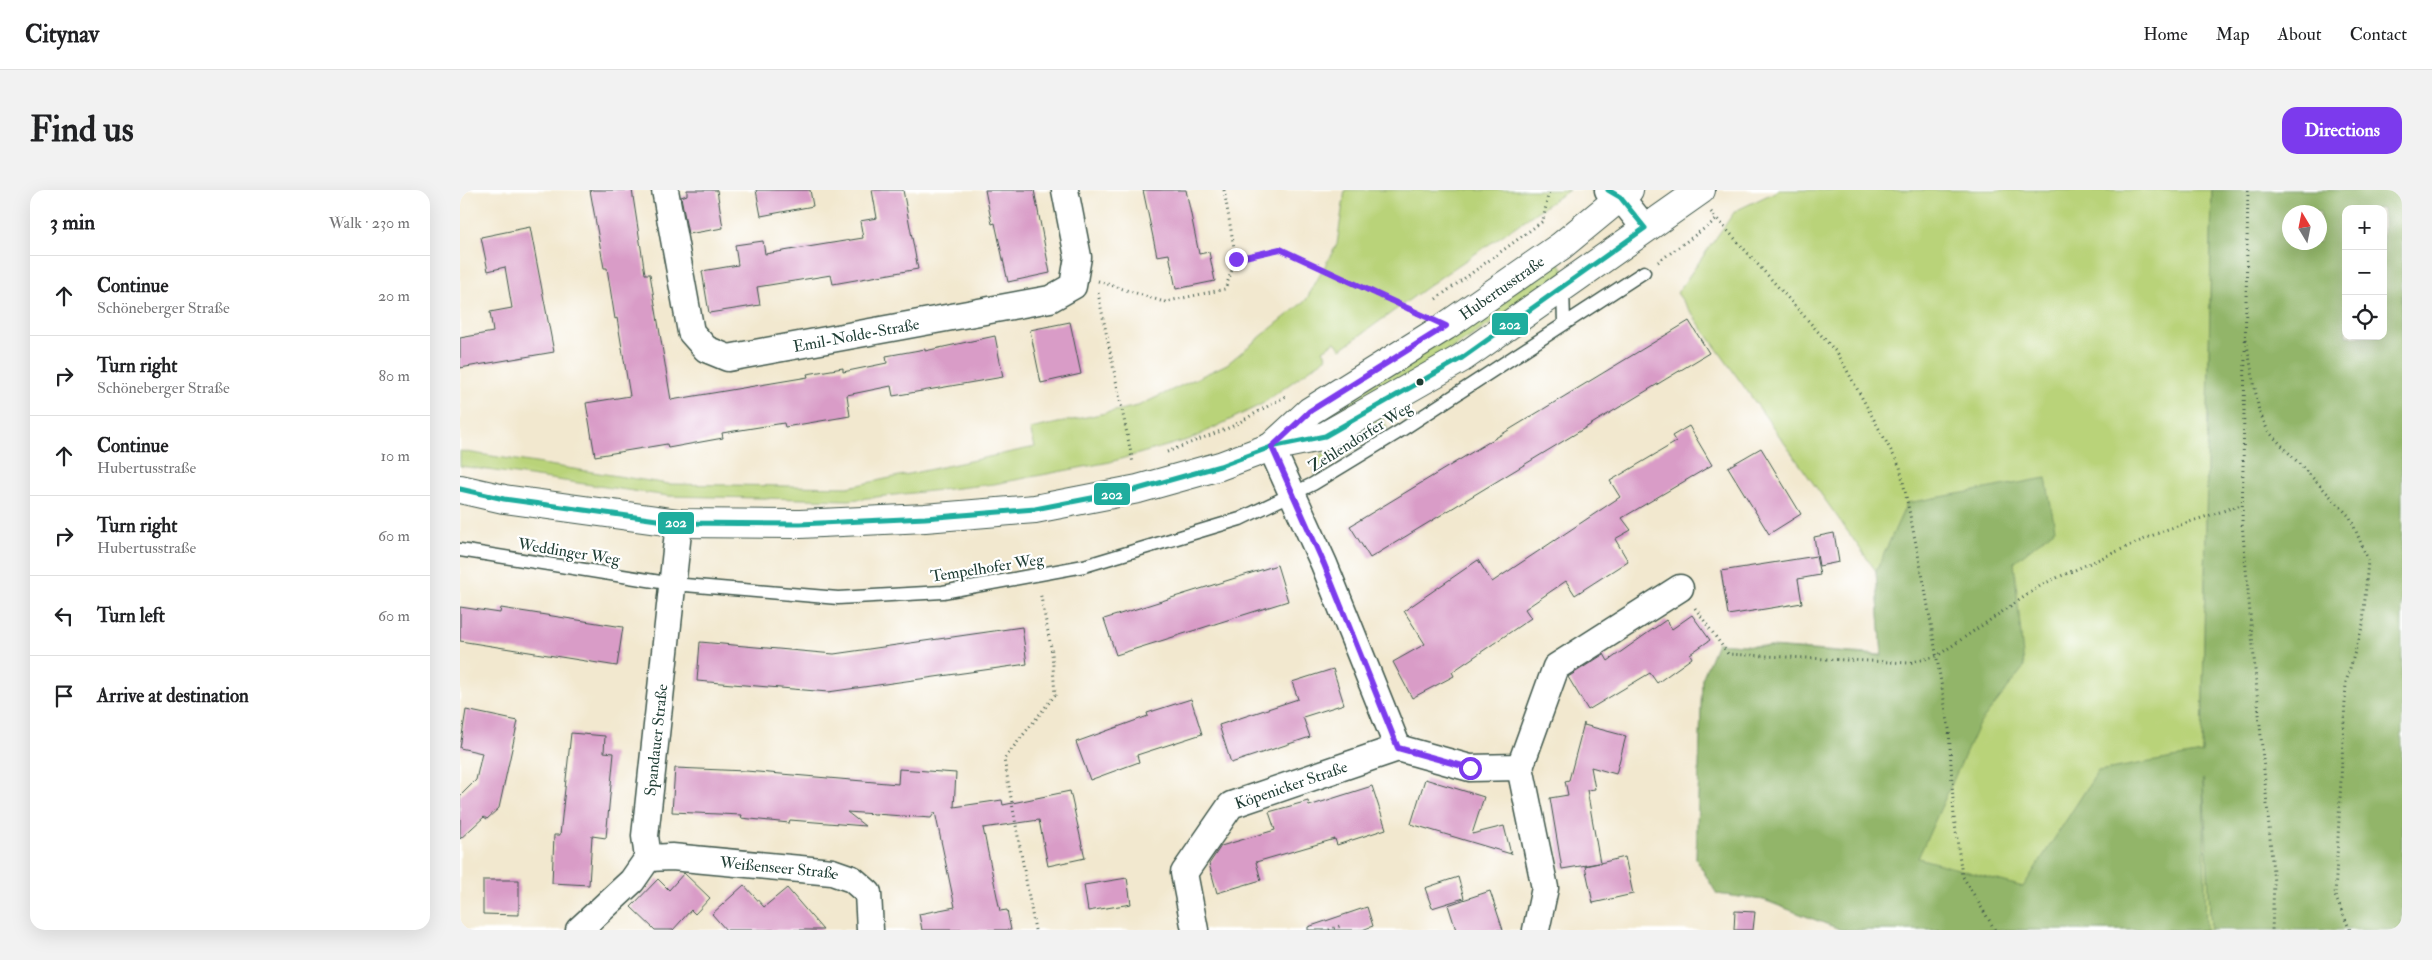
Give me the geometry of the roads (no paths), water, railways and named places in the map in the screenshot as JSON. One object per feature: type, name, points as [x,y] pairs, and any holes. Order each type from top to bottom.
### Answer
[{"type":"street","name":"Emil-Nolde-Straße","points":[[665,190],[691,332],[706,349],[728,358],[1050,299],[1073,286],[1078,257],[1065,190]]},
{"type":"street","name":"Hubertusstraße","points":[[460,489],[504,499],[678,523],[809,524],[925,518],[1035,509],[1138,489],[1220,466],[1272,447],[1325,436],[1462,358],[1563,285],[1701,190]]},
{"type":"street","name":"Hubertusstraße","points":[[1272,447],[1310,411],[1446,326],[1561,246],[1619,192]]},
{"type":"street","points":[[1619,192],[1645,228]]},
{"type":"street","points":[[1272,447],[1324,564],[1398,748],[1470,768],[1520,768]]},
{"type":"street","name":"Spandauer Straße","points":[[648,858],[645,836],[678,523]]},
{"type":"street","points":[[1536,930],[1545,888],[1520,768],[1556,667],[1680,588]]},
{"type":"street","name":"Köpenicker Straße","points":[[1195,930],[1184,873],[1231,804],[1398,748]]},
{"type":"street","name":"Weißenseer Straße","points":[[648,858],[672,857],[832,872],[852,879],[868,893],[870,930]]},
{"type":"street","points":[[579,930],[632,881],[648,858]]},
{"type":"lane","name":"Zehlendorfer Weg","points":[[1293,494],[1397,433],[1644,272]]},
{"type":"lane","points":[[1563,285],[1564,323]]},
{"type":"lane","name":"Tempelhofer Weg","points":[[673,584],[838,598],[943,592],[1037,577],[1084,566],[1240,519],[1293,494]]},
{"type":"lane","name":"Weddinger Weg","points":[[460,550],[673,584]]}]
